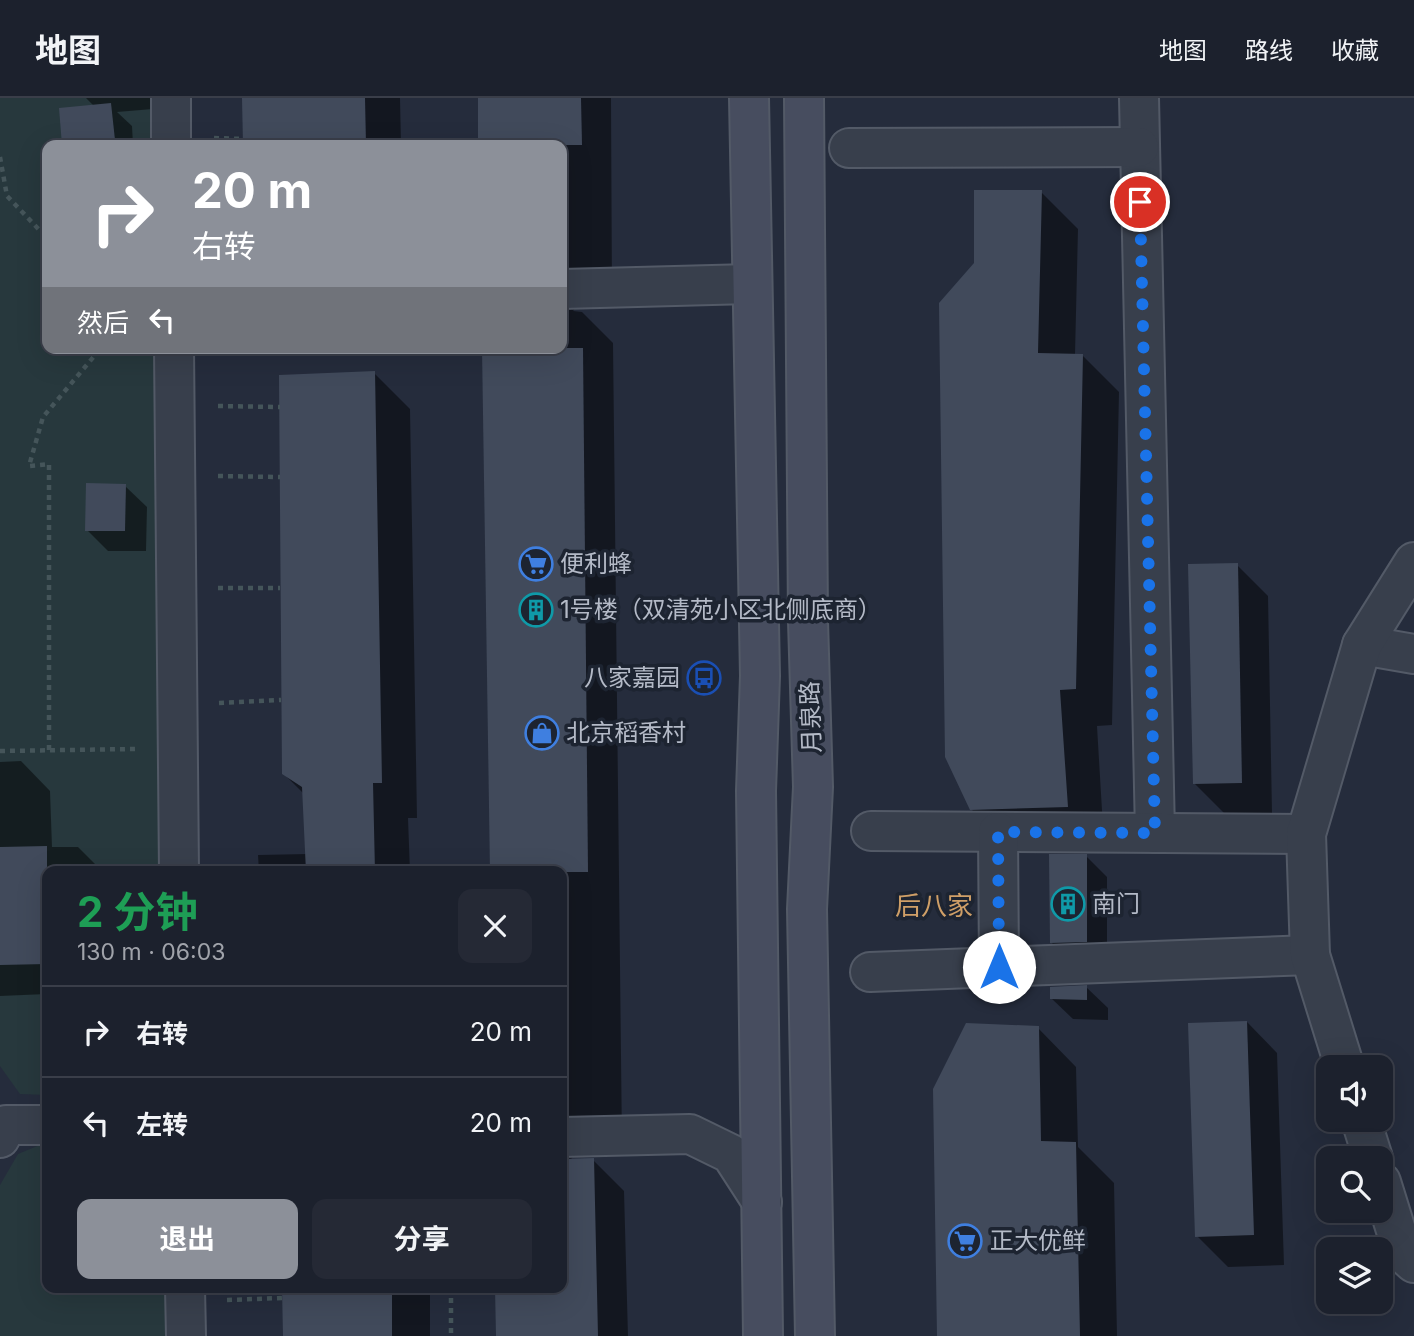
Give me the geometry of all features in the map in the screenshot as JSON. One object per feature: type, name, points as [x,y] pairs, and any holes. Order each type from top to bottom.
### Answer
[{"type":"main road","name":"月泉路","points":[[748,98],[760,676],[756,791],[763,1336]]},
{"type":"main road","name":"月泉路","points":[[804,98],[808,621],[813,787],[808,937],[815,1336]]},
{"type":"street","points":[[171,98],[171,140]]},
{"type":"street","points":[[1139,98],[1155,833]]},
{"type":"street","points":[[849,148],[1139,147]]},
{"type":"street","points":[[567,289],[750,284]]},
{"type":"street","points":[[174,354],[179,866]]},
{"type":"street","points":[[1341,1055],[1310,955],[1306,834],[1362,645],[1414,562]]},
{"type":"street","points":[[1362,645],[1414,654]]},
{"type":"street","points":[[871,831],[1306,834]]},
{"type":"street","points":[[998,832],[999,967]]},
{"type":"street","points":[[870,972],[1310,955]]},
{"type":"street","points":[[2,1124],[42,1125]]},
{"type":"street","points":[[567,1137],[690,1134],[731,1154],[762,1202]]},
{"type":"street","points":[[1393,1212],[1410,1254]]},
{"type":"path","points":[[0,157],[7,195],[42,233]]},
{"type":"path","points":[[0,197],[7,195]]},
{"type":"path","points":[[49,750],[49,464],[29,466],[43,417],[96,354]]},
{"type":"path","points":[[174,405],[280,407]]},
{"type":"path","points":[[174,477],[280,477]]},
{"type":"path","points":[[176,588],[280,588]]},
{"type":"path","points":[[177,705],[281,700]]},
{"type":"path","points":[[0,751],[177,748]]},
{"type":"path","points":[[451,1293],[451,1336]]},
{"type":"path","points":[[185,1309],[282,1298]]},
{"type":"shaded area","points":[[0,98],[162,98],[162,140],[42,140],[42,354],[164,354],[169,866],[42,866],[42,1095],[20,1094],[0,1066]]},
{"type":"shaded area","points":[[42,1144],[42,1293],[175,1293],[174,1336],[0,1336],[0,1185],[18,1154]]},
{"type":"building","points":[[242,98],[365,98],[366,140],[243,140]]},
{"type":"building","points":[[478,98],[581,98],[582,145],[567,145],[567,140],[478,140]]},
{"type":"building","points":[[111,103],[115,140],[62,140],[59,108]]},
{"type":"building","points":[[974,190],[1042,190],[1038,353],[1083,354],[1076,689],[1060,690],[1068,807],[970,810],[945,757],[939,303],[974,263]]},
{"type":"building","name":"1号楼（双清苑小区北侧底商）","points":[[567,348],[583,348],[588,872],[567,872],[567,866],[490,866],[482,354],[567,354]]},
{"type":"building","points":[[375,371],[382,783],[373,783],[375,866],[306,866],[302,787],[282,774],[279,375]]},
{"type":"building","points":[[86,483],[126,484],[125,531],[85,531]]},
{"type":"building","points":[[1238,563],[1242,783],[1193,784],[1188,564]]},
{"type":"building","points":[[47,846],[47,866],[42,866],[42,964],[0,965],[0,847]]},
{"type":"building","points":[[1049,854],[1087,854],[1087,942],[1050,943]]},
{"type":"building","points":[[1087,985],[1087,1000],[1050,999],[1050,987]]},
{"type":"building","points":[[1247,1021],[1254,1235],[1195,1237],[1188,1023]]},
{"type":"building","points":[[966,1023],[1039,1026],[1041,1141],[1076,1142],[1080,1336],[937,1336],[933,1089]]},
{"type":"building","points":[[594,1158],[598,1336],[496,1336],[495,1293],[567,1293],[567,1159]]},
{"type":"building","points":[[282,1293],[392,1293],[392,1336],[283,1336]]},
{"type":"place","name":"便利蜂","points":[[536,564]]},
{"type":"place","name":"1号楼（双清苑小区北侧底商）","points":[[536,610]]},
{"type":"place","name":"八家嘉园","points":[[704,678]]},
{"type":"place","name":"北京稻香村","points":[[542,733]]},
{"type":"place","name":"南门","points":[[1068,904]]},
{"type":"place","name":"正大优鲜","points":[[965,1241]]},
{"type":"district","name":"后八家","points":[[934,906]]},
{"type":"route","points":[[999,967],[998,832],[1155,833],[1140,202]]}]
